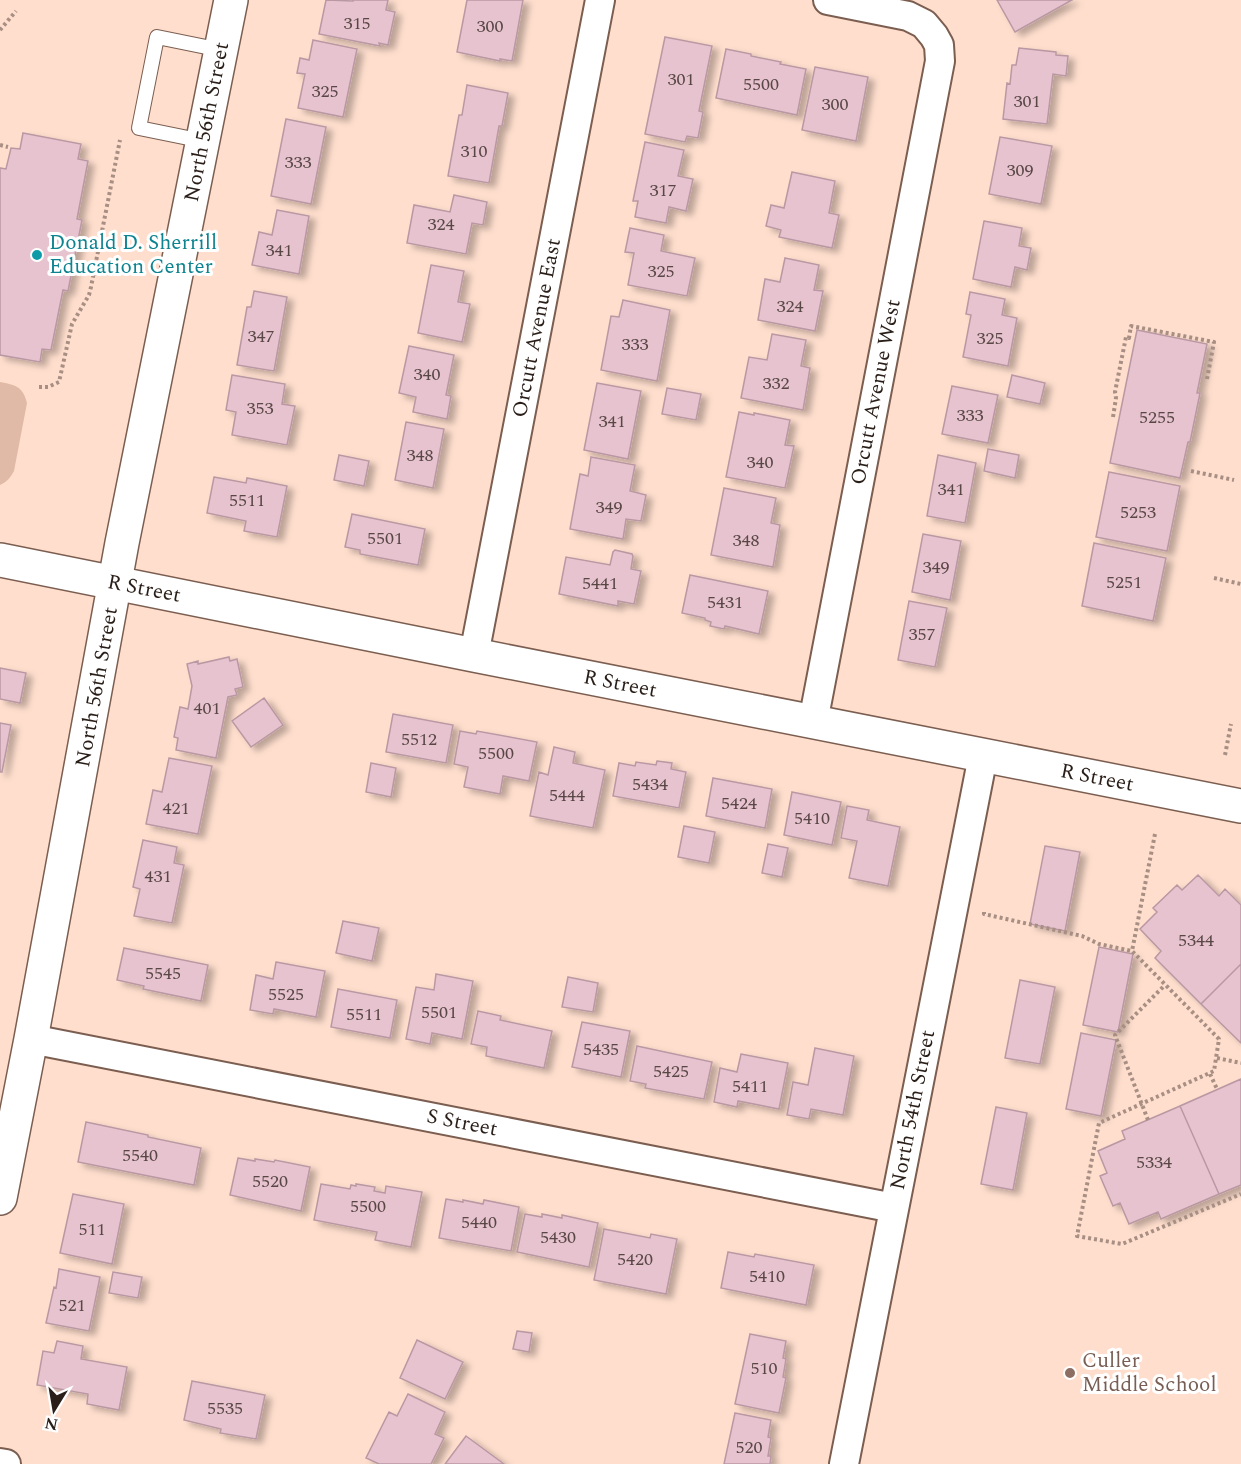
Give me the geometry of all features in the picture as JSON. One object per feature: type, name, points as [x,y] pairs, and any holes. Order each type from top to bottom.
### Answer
[{"type":"main road","name":"North 56th Street","points":[[0,1198],[116,583],[231,0]]},
{"type":"main road","name":"R Street","points":[[0,560],[1241,806]]},
{"type":"street","name":"Orcutt Avenue East","points":[[474,655],[600,0]]},
{"type":"street","name":"Orcutt Avenue West","points":[[813,722],[940,61],[939,45],[924,24],[908,16],[828,0]]},
{"type":"street","name":"North 54th Street","points":[[844,1464],[983,756]]},
{"type":"street","name":"S Street","points":[[31,1039],[894,1208]]},
{"type":"street","points":[[0,1463],[6,1464]]},
{"type":"lane","points":[[203,141],[139,128],[157,37],[221,50]]},
{"type":"path","points":[[0,30],[16,10]]},
{"type":"path","points":[[39,387],[48,387],[59,381],[72,324],[89,295],[120,140]]},
{"type":"path","points":[[0,145],[8,147]]},
{"type":"path","points":[[1113,417],[1115,392],[1126,337],[1129,338],[1131,326],[1214,342],[1207,379]]},
{"type":"path","points":[[1191,471],[1234,480]]},
{"type":"path","points":[[1214,578],[1241,584]]},
{"type":"path","points":[[1225,755],[1230,724]]},
{"type":"path","points":[[1132,951],[1155,834]]},
{"type":"path","points":[[986,903],[984,914],[1082,936],[1099,944],[1132,951],[1219,1039],[1214,1071],[1210,1074],[1099,1123],[1077,1236],[1122,1244],[1241,1194]]},
{"type":"path","points":[[1148,1120],[1115,1035],[1165,985]]},
{"type":"path","points":[[1217,1058],[1241,1063]]},
{"type":"path","points":[[1210,1074],[1217,1089]]},
{"type":"shaded area","points":[[0,382],[18,387],[27,403],[14,471],[5,483],[0,485]]},
{"type":"building","points":[[326,0],[388,0],[386,10],[395,12],[388,45],[379,43],[380,46],[319,34]]},
{"type":"building","points":[[467,0],[523,0],[512,61],[500,59],[500,61],[457,52]]},
{"type":"building","points":[[997,0],[1072,0],[1015,32]]},
{"type":"building","points":[[665,37],[712,46],[699,111],[703,112],[698,138],[687,136],[685,142],[645,134]]},
{"type":"building","points":[[313,40],[357,49],[343,117],[298,108],[305,74],[297,73],[300,58],[309,60]]},
{"type":"building","points":[[1019,48],[1056,52],[1056,55],[1068,56],[1066,76],[1053,74],[1047,124],[1003,119],[1007,83],[1010,84],[1012,65],[1016,65]]},
{"type":"building","points":[[726,49],[806,69],[797,115],[716,98]]},
{"type":"building","points":[[815,67],[868,77],[856,141],[802,130]]},
{"type":"building","points":[[467,85],[508,93],[502,126],[499,126],[489,183],[448,176]]},
{"type":"building","points":[[286,119],[326,127],[311,204],[271,196]]},
{"type":"building","name":"Donald D. Sherrill Education Center","points":[[23,133],[81,144],[78,159],[88,161],[77,219],[82,220],[68,291],[63,290],[51,350],[42,349],[40,362],[0,355],[0,168],[6,169],[11,148],[20,149]]},
{"type":"building","points":[[1000,137],[1052,146],[1041,204],[989,194]]},
{"type":"building","points":[[645,142],[684,150],[678,176],[693,179],[686,211],[669,207],[666,223],[635,217],[638,201],[633,201]]},
{"type":"building","points":[[792,172],[835,181],[829,213],[839,215],[832,248],[779,237],[781,230],[766,226],[771,205],[784,208]]},
{"type":"building","points":[[454,195],[487,202],[483,225],[472,223],[466,254],[407,243],[414,205],[450,212]]},
{"type":"building","points":[[277,210],[309,216],[299,274],[252,265],[259,232],[272,235]]},
{"type":"building","points":[[984,221],[1022,228],[1019,246],[1031,248],[1027,270],[1015,267],[1011,287],[973,279]]},
{"type":"building","points":[[630,228],[664,235],[661,251],[695,258],[687,296],[628,285],[634,253],[625,252]]},
{"type":"building","points":[[785,258],[819,265],[814,290],[823,291],[815,331],[758,320],[765,279],[780,282]]},
{"type":"building","points":[[431,265],[464,271],[458,302],[470,304],[462,342],[418,333]]},
{"type":"building","points":[[254,291],[287,297],[274,371],[237,365],[247,307],[251,307]]},
{"type":"building","points":[[970,292],[1005,299],[1002,315],[1017,318],[1008,366],[963,357],[971,315],[966,314]]},
{"type":"building","points":[[623,300],[670,310],[657,381],[601,370],[611,316],[619,317]]},
{"type":"building","points":[[1137,330],[1207,344],[1197,393],[1200,393],[1180,478],[1110,463]]},
{"type":"building","points":[[772,334],[806,340],[801,366],[810,368],[803,410],[741,398],[749,357],[767,360]]},
{"type":"building","points":[[409,346],[454,355],[446,395],[451,396],[447,419],[413,412],[416,397],[399,393]]},
{"type":"building","points":[[232,375],[285,384],[282,404],[295,406],[287,445],[232,435],[236,412],[226,410]]},
{"type":"building","points":[[1012,375],[1045,383],[1040,404],[1007,397]]},
{"type":"building","points":[[597,383],[641,391],[628,459],[584,450]]},
{"type":"building","points":[[952,386],[998,395],[988,443],[942,434]]},
{"type":"building","points":[[667,388],[701,394],[696,420],[662,414]]},
{"type":"building","points":[[739,412],[790,420],[785,445],[794,446],[785,488],[726,477]]},
{"type":"building","points":[[406,422],[444,429],[433,488],[395,480]]},
{"type":"building","points":[[988,449],[1019,455],[1015,478],[984,471]]},
{"type":"building","points":[[339,455],[369,461],[364,486],[334,480]]},
{"type":"building","points":[[938,455],[976,463],[965,523],[927,516]]},
{"type":"building","points":[[591,457],[635,465],[630,491],[646,495],[641,521],[626,519],[623,539],[570,529],[580,474],[588,476]]},
{"type":"building","points":[[1109,472],[1180,486],[1167,551],[1096,537]]},
{"type":"building","points":[[214,477],[246,483],[247,478],[287,486],[277,537],[244,531],[246,521],[207,513]]},
{"type":"building","points":[[724,488],[776,498],[771,523],[780,525],[773,567],[711,555]]},
{"type":"building","points":[[352,514],[425,529],[418,565],[360,554],[360,550],[345,547]]},
{"type":"building","points":[[923,534],[961,541],[950,600],[912,592]]},
{"type":"building","points":[[1094,543],[1166,558],[1153,621],[1082,606]]},
{"type":"building","points":[[615,550],[632,554],[631,569],[641,571],[634,604],[618,601],[618,606],[559,594],[566,557],[610,565]]},
{"type":"building","points":[[690,575],[768,591],[759,634],[725,626],[724,629],[710,626],[711,622],[705,618],[682,613]]},
{"type":"building","points":[[909,601],[947,608],[935,667],[898,660]]},
{"type":"building","points":[[229,657],[230,661],[237,659],[243,687],[235,689],[237,695],[228,697],[216,758],[176,750],[178,738],[174,737],[180,707],[188,709],[192,686],[187,664],[198,661],[198,664]]},
{"type":"building","points":[[0,668],[26,673],[20,703],[0,699]]},
{"type":"building","points":[[264,698],[283,725],[251,747],[232,721]]},
{"type":"building","points":[[393,714],[453,725],[446,763],[386,752]]},
{"type":"building","points":[[0,723],[11,725],[2,772],[0,772]]},
{"type":"building","points":[[460,731],[476,734],[477,731],[537,742],[529,781],[503,776],[500,794],[464,787],[468,767],[454,764]]},
{"type":"building","points":[[554,747],[575,752],[573,763],[605,770],[593,828],[530,816],[539,772],[548,775]]},
{"type":"building","points":[[169,758],[212,766],[198,834],[146,824],[153,790],[162,792]]},
{"type":"building","points":[[657,761],[672,763],[671,769],[686,772],[679,808],[613,796],[619,763],[635,766],[636,762],[656,765]]},
{"type":"building","points":[[371,763],[396,768],[391,797],[366,792]]},
{"type":"building","points":[[713,778],[772,789],[765,828],[706,816]]},
{"type":"building","points":[[792,792],[841,802],[832,845],[784,835]]},
{"type":"building","points":[[847,806],[869,810],[867,820],[900,827],[888,886],[849,878],[857,841],[841,838]]},
{"type":"building","points":[[684,826],[715,832],[709,863],[678,857]]},
{"type":"building","points":[[143,840],[177,847],[174,863],[184,865],[172,923],[134,916],[140,889],[133,887]]},
{"type":"building","points":[[768,844],[788,848],[782,877],[762,873]]},
{"type":"building","points":[[1045,846],[1080,852],[1065,931],[1030,924]]},
{"type":"building","points":[[1198,875],[1219,896],[1225,889],[1241,905],[1241,964],[1201,1004],[1155,958],[1161,951],[1140,929],[1157,912],[1153,908],[1177,885],[1182,890]]},
{"type":"building","points":[[343,921],[379,928],[372,961],[336,953]]},
{"type":"building","points":[[1099,947],[1133,954],[1118,1032],[1083,1025]]},
{"type":"building","points":[[124,948],[208,965],[201,1001],[143,989],[144,986],[117,980]]},
{"type":"building","points":[[276,962],[325,971],[316,1017],[274,1009],[273,1014],[250,1010],[256,975],[273,979]]},
{"type":"building","points":[[1241,964],[1241,1043],[1201,1004]]},
{"type":"building","points":[[436,974],[473,981],[462,1039],[432,1033],[430,1044],[406,1039],[416,987],[434,990]]},
{"type":"building","points":[[568,977],[598,983],[593,1012],[562,1007]]},
{"type":"building","points":[[1020,980],[1055,987],[1040,1064],[1005,1058]]},
{"type":"building","points":[[338,989],[397,1000],[390,1038],[331,1027]]},
{"type":"building","points":[[478,1011],[501,1016],[500,1020],[552,1031],[544,1068],[486,1056],[487,1047],[471,1044]]},
{"type":"building","points":[[582,1022],[630,1031],[621,1077],[572,1067]]},
{"type":"building","points":[[1081,1033],[1116,1040],[1101,1116],[1066,1109]]},
{"type":"building","points":[[637,1046],[712,1062],[704,1099],[645,1088],[646,1084],[630,1081]]},
{"type":"building","points":[[815,1048],[854,1056],[843,1115],[811,1109],[809,1119],[787,1115],[793,1082],[808,1085]]},
{"type":"building","points":[[741,1054],[788,1063],[779,1109],[738,1101],[737,1107],[714,1102],[720,1068],[737,1072]]},
{"type":"building","points":[[1241,1079],[1241,1185],[1219,1194],[1180,1106]]},
{"type":"building","points":[[1180,1106],[1219,1194],[1161,1219],[1158,1212],[1129,1224],[1120,1203],[1113,1206],[1100,1176],[1107,1173],[1098,1151],[1125,1139],[1122,1131]]},
{"type":"building","points":[[996,1107],[1027,1113],[1013,1190],[981,1184]]},
{"type":"building","points":[[86,1122],[201,1148],[194,1185],[78,1162]]},
{"type":"building","points":[[238,1158],[255,1161],[255,1159],[274,1162],[275,1160],[310,1167],[301,1211],[230,1195]]},
{"type":"building","points":[[321,1184],[350,1189],[351,1185],[356,1186],[356,1184],[375,1187],[374,1191],[385,1193],[386,1186],[422,1192],[411,1247],[375,1240],[377,1232],[314,1220]]},
{"type":"building","points":[[73,1194],[124,1204],[112,1264],[60,1253]]},
{"type":"building","points":[[446,1199],[483,1204],[484,1200],[519,1207],[511,1251],[439,1238]]},
{"type":"building","points":[[525,1214],[542,1217],[542,1214],[562,1218],[562,1215],[598,1223],[589,1267],[517,1252]]},
{"type":"building","points":[[604,1229],[650,1238],[651,1234],[677,1239],[666,1294],[594,1280]]},
{"type":"building","points":[[728,1252],[754,1257],[755,1254],[814,1265],[806,1305],[721,1288]]},
{"type":"building","points":[[59,1269],[100,1277],[89,1331],[46,1323]]},
{"type":"building","points":[[113,1272],[142,1277],[138,1298],[109,1293]]},
{"type":"building","points":[[517,1331],[532,1333],[529,1352],[513,1349]]},
{"type":"building","points":[[750,1334],[786,1341],[783,1377],[786,1378],[779,1413],[735,1404]]},
{"type":"building","points":[[417,1340],[463,1362],[445,1399],[400,1378]]},
{"type":"building","points":[[57,1341],[83,1346],[81,1359],[127,1367],[119,1410],[87,1404],[88,1394],[37,1385],[43,1351],[54,1353]]},
{"type":"building","points":[[192,1381],[265,1395],[256,1439],[220,1433],[221,1429],[184,1420]]},
{"type":"building","points":[[408,1394],[445,1412],[435,1434],[444,1438],[431,1464],[379,1464],[366,1458],[389,1412],[397,1416]]},
{"type":"building","points":[[735,1413],[771,1420],[768,1437],[771,1438],[768,1456],[771,1456],[770,1464],[724,1464]]},
{"type":"building","points":[[466,1436],[504,1464],[445,1464]]},
{"type":"place","name":"Donald D. Sherrill Education Center","points":[[37,255]]},
{"type":"place","name":"Culler Middle School","points":[[1070,1373]]}]
